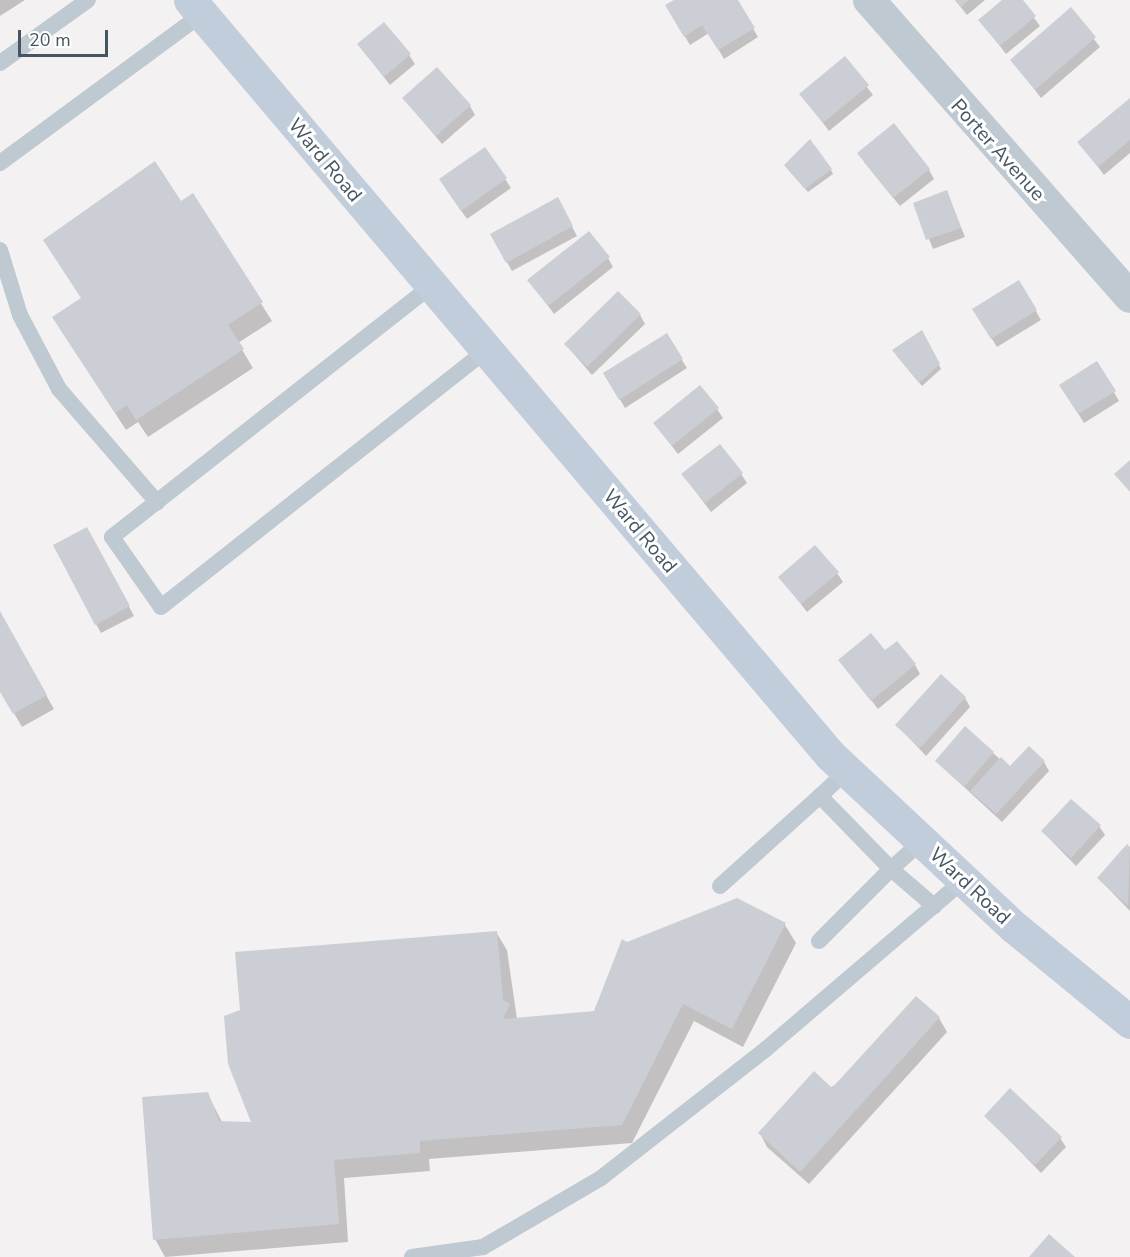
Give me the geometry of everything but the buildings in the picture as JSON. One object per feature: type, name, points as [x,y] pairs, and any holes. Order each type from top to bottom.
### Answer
[{"type":"main road","name":"Ward Road","points":[[196,7],[431,286],[847,771],[964,880],[1130,1022]]},
{"type":"street","name":"Porter Avenue","points":[[869,0],[1130,297]]},
{"type":"lane","points":[[0,63],[88,0]]},
{"type":"lane","points":[[0,163],[196,7]]},
{"type":"lane","points":[[0,250],[20,315],[59,389],[157,501]]},
{"type":"lane","points":[[431,286],[112,537],[161,607],[486,350]]},
{"type":"lane","points":[[720,886],[847,771]]},
{"type":"lane","points":[[820,796],[891,869],[934,906]]},
{"type":"lane","points":[[819,941],[922,841]]},
{"type":"lane","points":[[412,1257],[483,1247],[601,1178],[766,1049],[964,880]]}]
